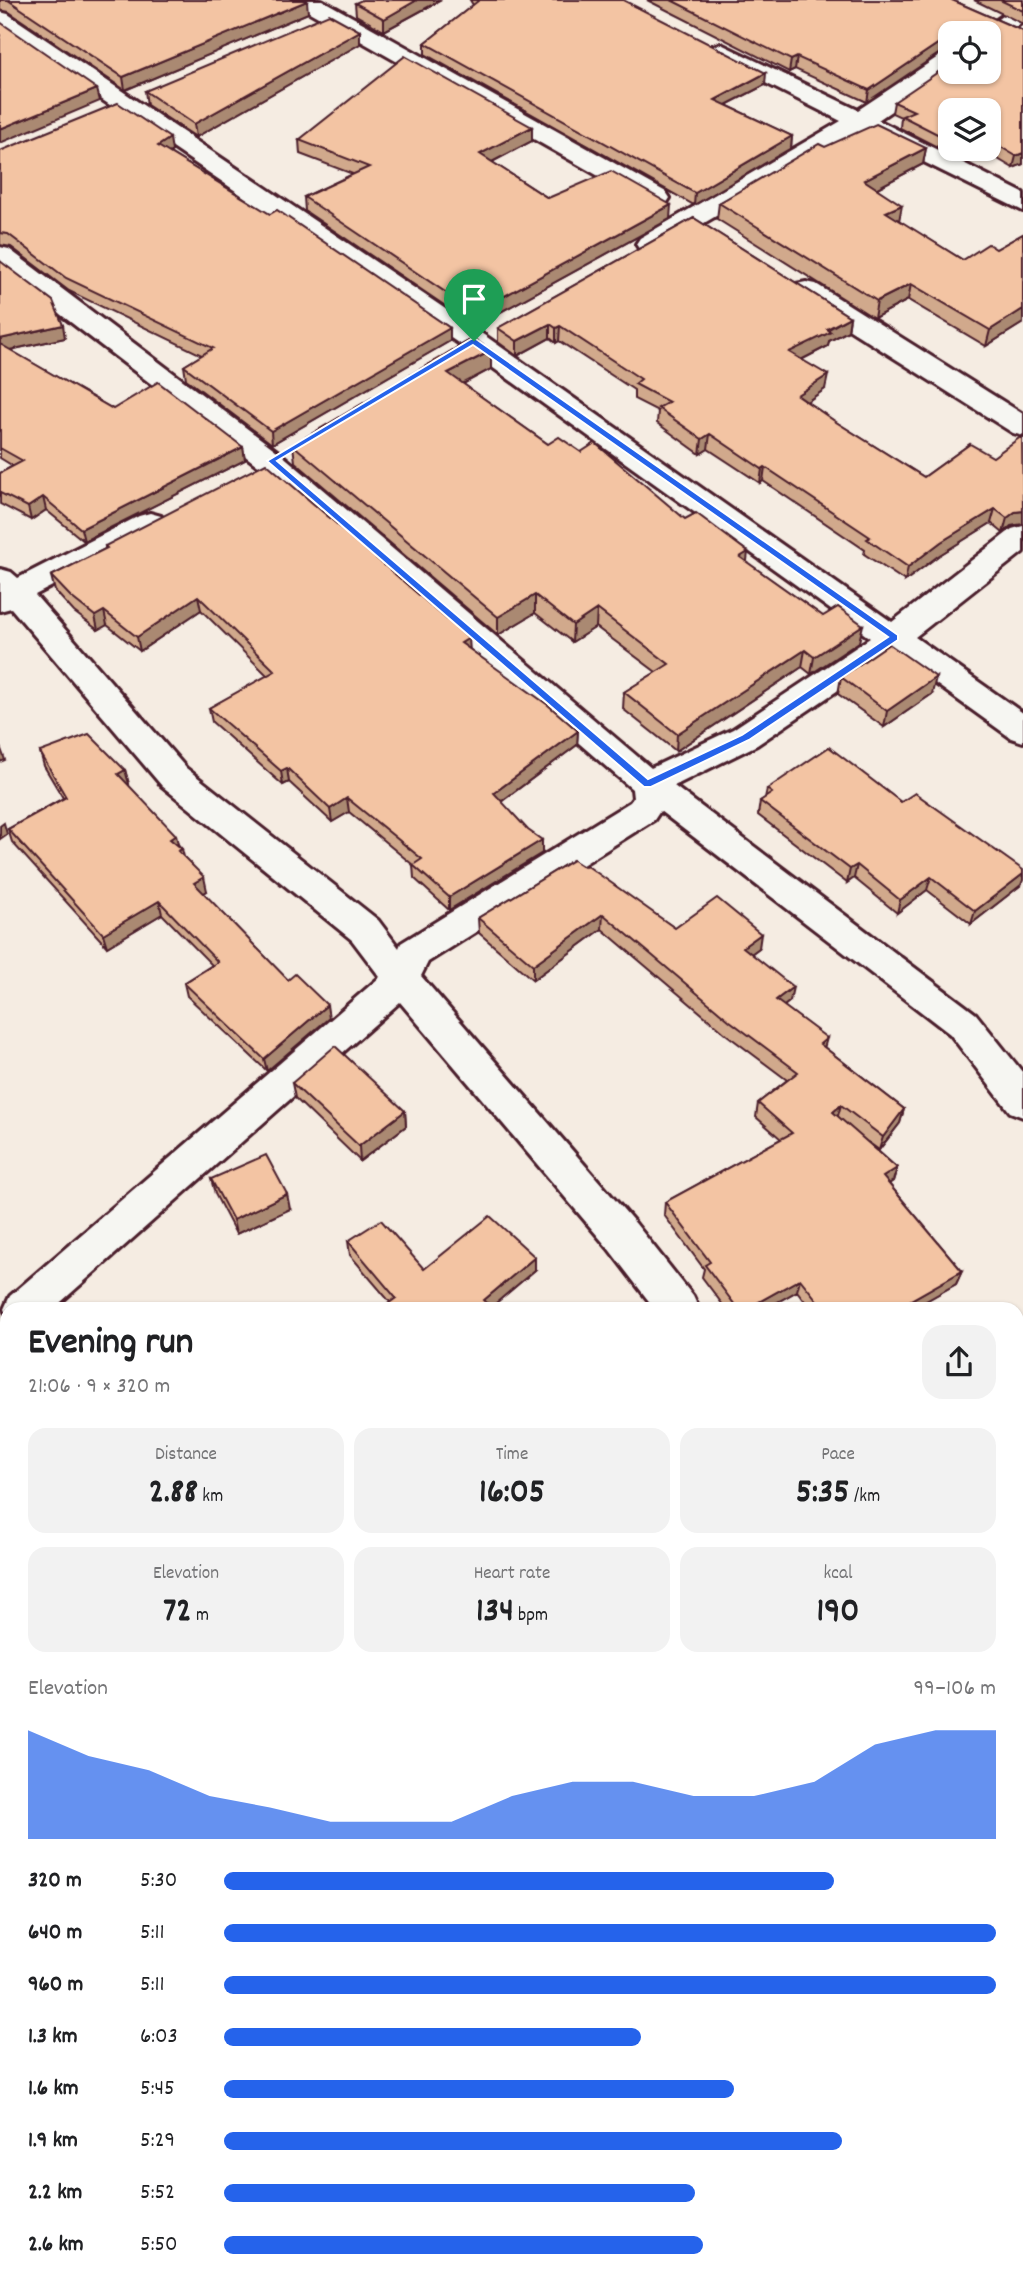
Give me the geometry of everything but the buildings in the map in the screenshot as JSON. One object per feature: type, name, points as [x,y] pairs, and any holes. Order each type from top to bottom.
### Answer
[{"type":"street","points":[[305,0],[343,10],[718,234]]},
{"type":"street","points":[[308,25],[343,10]]},
{"type":"street","points":[[0,19],[473,342],[1023,730]]},
{"type":"street","points":[[697,38],[858,122],[1023,203]]},
{"type":"street","points":[[625,257],[858,122],[938,68]]},
{"type":"street","points":[[0,255],[271,460],[648,784],[963,1024],[1023,1101]]},
{"type":"street","points":[[788,278],[1023,427]]},
{"type":"street","points":[[173,511],[5,591],[174,777],[365,930],[402,979],[622,1236],[674,1302]]},
{"type":"street","points":[[648,784],[745,737],[894,637],[1023,536]]},
{"type":"street","points":[[32,1302],[402,979],[414,953],[642,811],[650,799],[648,784]]},
{"type":"route","points":[[474,341],[894,637],[745,737],[648,784],[271,461],[474,341]]}]
